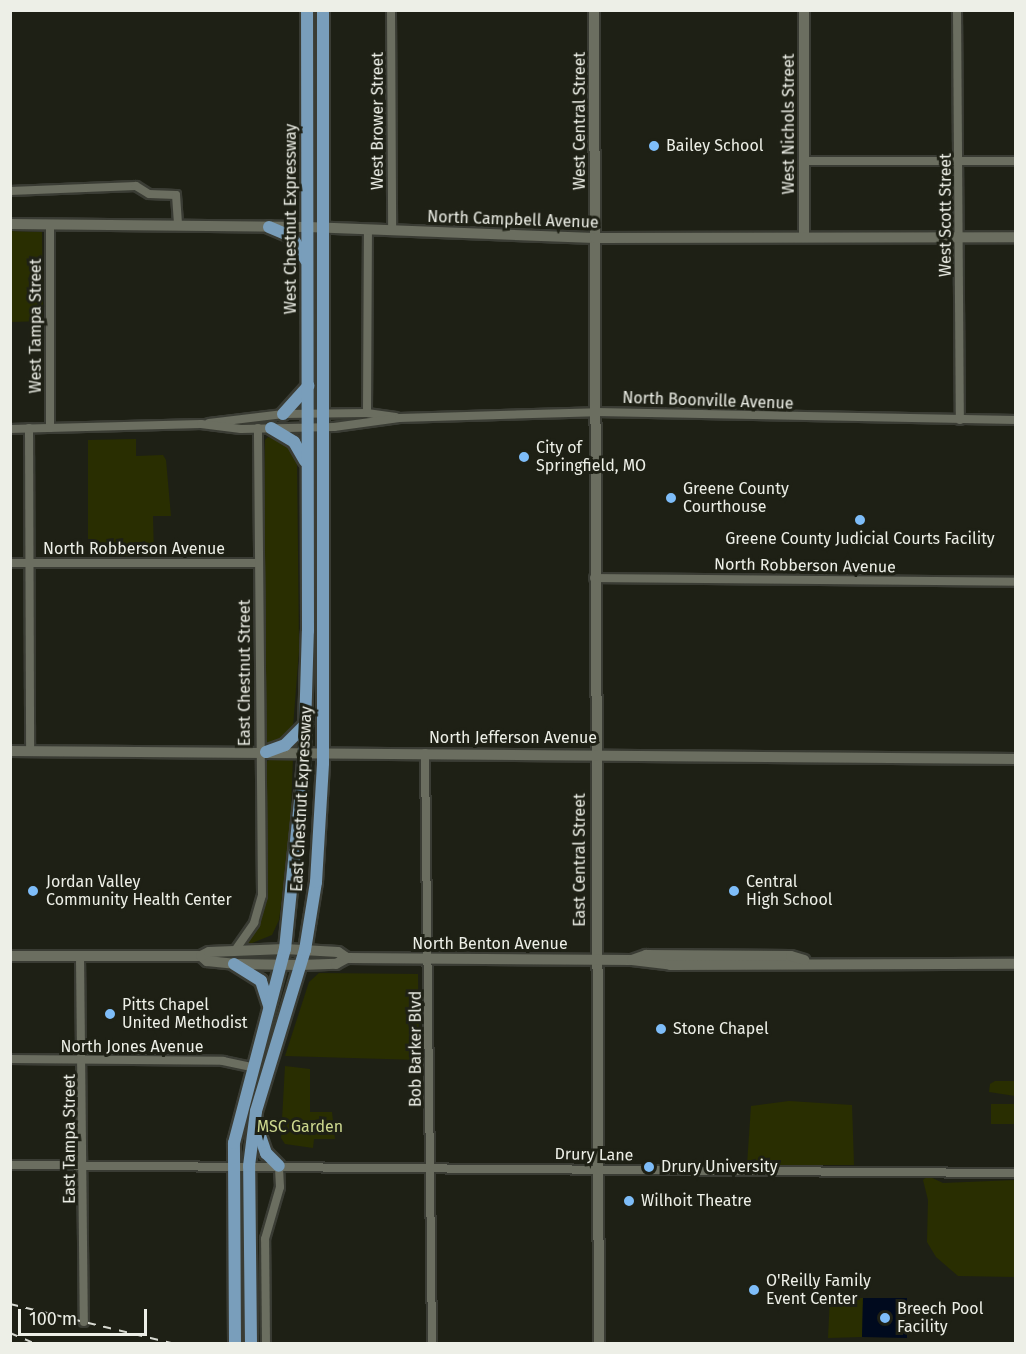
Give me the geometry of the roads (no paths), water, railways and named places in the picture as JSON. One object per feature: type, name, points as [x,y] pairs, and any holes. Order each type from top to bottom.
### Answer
[{"type":"main road","name":"West Chestnut Expressway","points":[[307,10],[308,428]]},
{"type":"main road","name":"West Chestnut Expressway","points":[[322,10],[323,427]]},
{"type":"main road","name":"West Central Street","points":[[594,10],[596,412]]},
{"type":"main road","name":"West Nichols Street","points":[[804,10],[804,237]]},
{"type":"main road","name":"North Campbell Avenue","points":[[10,224],[308,227],[596,238],[1016,237]]},
{"type":"main road","points":[[269,227],[297,242],[308,265]]},
{"type":"main road","points":[[283,414],[308,386]]},
{"type":"main road","name":"East Central Street","points":[[596,412],[594,753],[599,1344]]},
{"type":"main road","name":"East Chestnut Expressway","points":[[251,1339],[249,1166],[256,1111],[305,950],[316,882],[323,752],[323,427]]},
{"type":"main road","points":[[271,428],[294,442],[308,469]]},
{"type":"main road","name":"East Chestnut Expressway","points":[[236,1340],[232,1166],[252,1067],[270,1011],[285,949],[301,827],[306,724],[308,428]]},
{"type":"main road","points":[[262,752],[285,745],[306,724]]},
{"type":"main road","name":"North Jefferson Avenue","points":[[10,751],[594,753],[1016,759]]},
{"type":"main road","name":"North Benton Avenue","points":[[10,956],[201,956],[209,952],[236,949],[285,949],[338,952],[347,958]]},
{"type":"main road","name":"North Benton Avenue","points":[[201,956],[207,961],[234,964],[300,965],[336,963],[347,958],[632,960],[670,965],[809,962],[1016,964]]},
{"type":"main road","points":[[234,964],[261,981],[270,1011]]},
{"type":"main road","points":[[256,1111],[257,1133],[266,1153],[279,1166]]},
{"type":"street","name":"West Brower Street","points":[[391,10],[392,231]]},
{"type":"street","name":"West Scott Street","points":[[957,10],[961,236],[960,420]]},
{"type":"street","points":[[804,160],[1016,161]]},
{"type":"street","points":[[10,191],[136,186],[149,194],[176,195],[178,226]]},
{"type":"street","name":"West Tampa Street","points":[[50,224],[50,428]]},
{"type":"street","points":[[367,413],[368,230]]},
{"type":"street","name":"North Boonville Avenue","points":[[10,429],[201,424],[283,414],[367,413],[399,418],[596,412],[1016,420]]},
{"type":"street","name":"North Boonville Avenue","points":[[201,424],[258,428],[308,428],[368,425],[399,418]]},
{"type":"street","points":[[29,428],[32,563],[30,751]]},
{"type":"street","name":"East Chestnut Street","points":[[236,949],[257,916],[262,895],[258,428]]},
{"type":"street","name":"North Robberson Avenue","points":[[10,563],[258,563]]},
{"type":"street","name":"North Robberson Avenue","points":[[594,578],[1016,582]]},
{"type":"street","name":"Bob Barker Blvd","points":[[426,753],[432,1344]]},
{"type":"street","name":"East Tampa Street","points":[[80,956],[83,1060],[84,1322]]},
{"type":"street","name":"North Jones Avenue","points":[[10,1059],[223,1061],[252,1067]]},
{"type":"street","name":"Drury Lane","points":[[10,1165],[430,1166],[1016,1173]]},
{"type":"street","points":[[266,1344],[265,1239],[280,1188],[279,1166]]},
{"type":"water","name":"Breech Pool Facility","points":[[863,1298],[907,1298],[907,1338],[862,1337]]},
{"type":"railway","points":[[10,1304],[175,1344]]},
{"type":"railway","points":[[10,1333],[36,1344]]},
{"type":"place","name":"Bailey School","points":[[654,146]]},
{"type":"place","name":"City of Springfield, MO","points":[[524,457]]},
{"type":"place","name":"Greene County Courthouse","points":[[671,498]]},
{"type":"place","name":"Greene County Judicial Courts Facility","points":[[860,520]]},
{"type":"place","name":"Jordan Valley Community Health Center","points":[[33,891]]},
{"type":"place","name":"Central High School","points":[[734,891]]},
{"type":"place","name":"Pitts Chapel United Methodist","points":[[110,1014]]},
{"type":"place","name":"Stone Chapel","points":[[661,1029]]},
{"type":"place","name":"Drury University","points":[[649,1167]]},
{"type":"place","name":"Wilhoit Theatre","points":[[629,1201]]},
{"type":"place","name":"O'Reilly Family Event Center","points":[[754,1290]]},
{"type":"place","name":"Breech Pool Facility","points":[[885,1318]]},
{"type":"park label","name":"MSC Garden","points":[[300,1127]]}]
